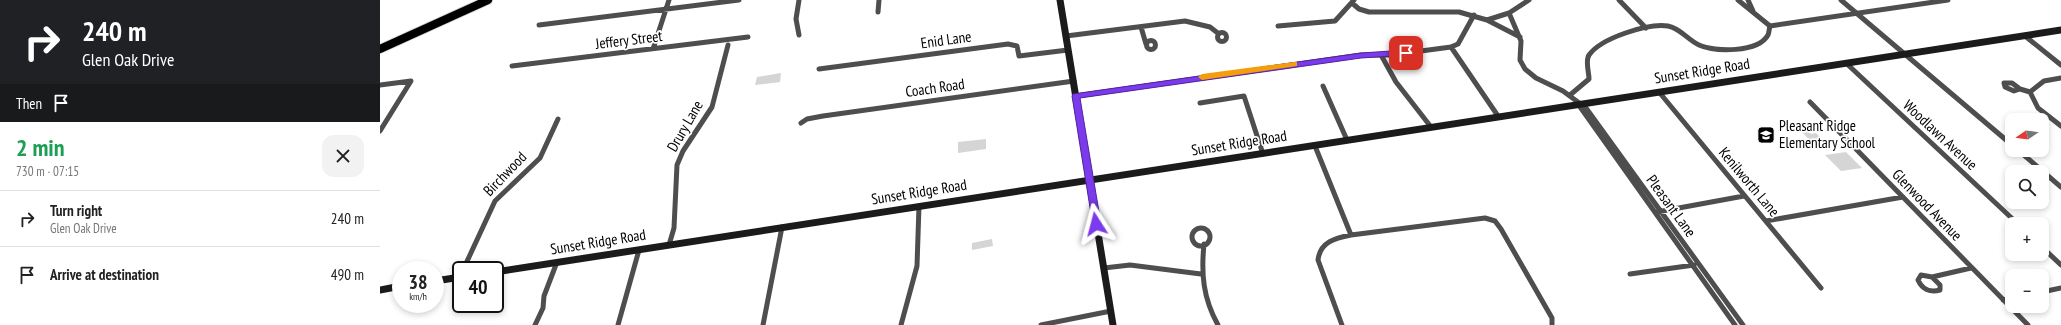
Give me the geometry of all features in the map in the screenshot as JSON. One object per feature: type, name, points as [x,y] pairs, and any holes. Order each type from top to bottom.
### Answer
[{"type":"main road","points":[[380,44],[480,0]]},
{"type":"main road","points":[[380,49],[488,0]]},
{"type":"street","points":[[653,49],[670,0]]},
{"type":"street","points":[[539,25],[739,0]]},
{"type":"street","points":[[799,0],[796,19],[799,35]]},
{"type":"street","points":[[878,12],[879,0]]},
{"type":"street","points":[[1060,0],[1113,325]]},
{"type":"street","points":[[1487,20],[1509,13],[1529,0]]},
{"type":"street","points":[[1619,0],[1646,28]]},
{"type":"street","points":[[1738,0],[1770,26],[1948,0]]},
{"type":"street","points":[[1748,0],[1753,11]]},
{"type":"street","points":[[1841,0],[2005,139]]},
{"type":"street","points":[[1278,26],[1335,21],[1353,2],[1359,9],[1369,12],[1445,11],[1474,15],[1520,37]]},
{"type":"street","name":"Pleasant Lane","points":[[1509,13],[1520,37],[1522,46],[1520,59],[1527,71],[1570,95],[1604,134],[1627,172]]},
{"type":"street","points":[[1076,96],[1361,55],[1381,55],[1451,47],[1458,44],[1474,15]]},
{"type":"street","points":[[1066,36],[1185,21],[1210,27],[1218,34]]},
{"type":"street","points":[[1141,26],[1146,44]]},
{"type":"street","points":[[1570,95],[1590,79],[1588,58],[1598,46],[1609,39],[1646,28],[1669,26],[1703,47],[1731,50],[1748,48],[1764,41],[1770,31],[1770,26]]},
{"type":"street","name":"Sunset Ridge Road","points":[[504,271],[2061,30]]},
{"type":"street","points":[[2024,36],[2061,65]]},
{"type":"street","name":"Jeffery Street","points":[[512,66],[748,37]]},
{"type":"street","name":"Enid Lane","points":[[819,69],[1008,44],[1017,46],[1019,56],[1068,50]]},
{"type":"street","name":"Drury Lane","points":[[669,245],[674,228],[677,165],[683,151],[712,107],[728,45]]},
{"type":"street","points":[[1451,47],[1498,116]]},
{"type":"street","points":[[1381,55],[1396,82],[1431,127]]},
{"type":"street","name":"Woodlawn Avenue","points":[[1846,63],[2011,217]]},
{"type":"street","points":[[2030,92],[2036,84],[2050,79],[2061,78]]},
{"type":"street","points":[[380,84],[411,81],[380,131]]},
{"type":"street","name":"Coach Road","points":[[801,123],[807,119],[816,117],[1074,81]]},
{"type":"street","points":[[1323,86],[1347,140]]},
{"type":"street","points":[[2020,89],[2030,92],[2041,111],[2061,126]]},
{"type":"street","name":"Kenilworth Lane","points":[[1659,92],[1821,288]]},
{"type":"street","points":[[1200,104],[1244,96],[1264,154]]},
{"type":"street","name":"Glenwood Avenue","points":[[1810,102],[2028,325]]},
{"type":"street","name":"Birchwood","points":[[467,261],[494,201],[540,158],[558,119]]},
{"type":"street","name":"Pleasant Lane","points":[[1592,122],[1598,135],[1696,265],[1736,325]]},
{"type":"street","points":[[1598,135],[1604,134]]},
{"type":"street","points":[[1316,146],[1350,235]]},
{"type":"street","points":[[2026,157],[2061,187]]},
{"type":"street","points":[[1657,212],[1744,196]]},
{"type":"street","points":[[1766,221],[1903,197]]},
{"type":"street","points":[[901,325],[917,266],[919,206]]},
{"type":"street","points":[[1342,325],[1318,260],[1318,252],[1323,245],[1333,239],[1350,235],[1485,218],[1495,221],[1501,229],[1552,318],[1552,325]]},
{"type":"street","points":[[763,325],[782,228]]},
{"type":"street","points":[[1204,244],[1200,274],[1203,295],[1209,310],[1218,325]]},
{"type":"street","points":[[618,325],[639,250]]},
{"type":"street","points":[[2049,254],[2061,265]]},
{"type":"street","points":[[535,325],[543,308],[544,296],[557,262]]},
{"type":"street","points":[[1104,268],[1130,265],[1200,274]]},
{"type":"street","points":[[1630,274],[1696,265]]},
{"type":"street","points":[[1932,277],[1971,268]]},
{"type":"street","name":"Pleasant Lane","points":[[1708,282],[1743,325]]},
{"type":"street","points":[[380,290],[392,288]]},
{"type":"street","points":[[2049,291],[2061,288]]},
{"type":"street","points":[[1041,325],[1111,311]]},
{"type":"shaded area","points":[[781,73],[780,82],[755,85],[757,77]]},
{"type":"shaded area","points":[[1800,122],[1811,134],[1816,133],[1825,142],[1813,144],[1794,123]]},
{"type":"shaded area","points":[[986,139],[986,149],[958,153],[958,142]]},
{"type":"shaded area","points":[[1846,152],[1862,168],[1841,171],[1825,155]]},
{"type":"shaded area","points":[[992,239],[993,246],[972,250],[972,243]]},
{"type":"slow traffic","points":[[1202,77],[1294,64]]},
{"type":"place","name":"Pleasant Ridge Elementary School","points":[[1766,135]]},
{"type":"route","points":[[1096,224],[1076,96],[1361,55],[1392,55],[1406,53]]}]
